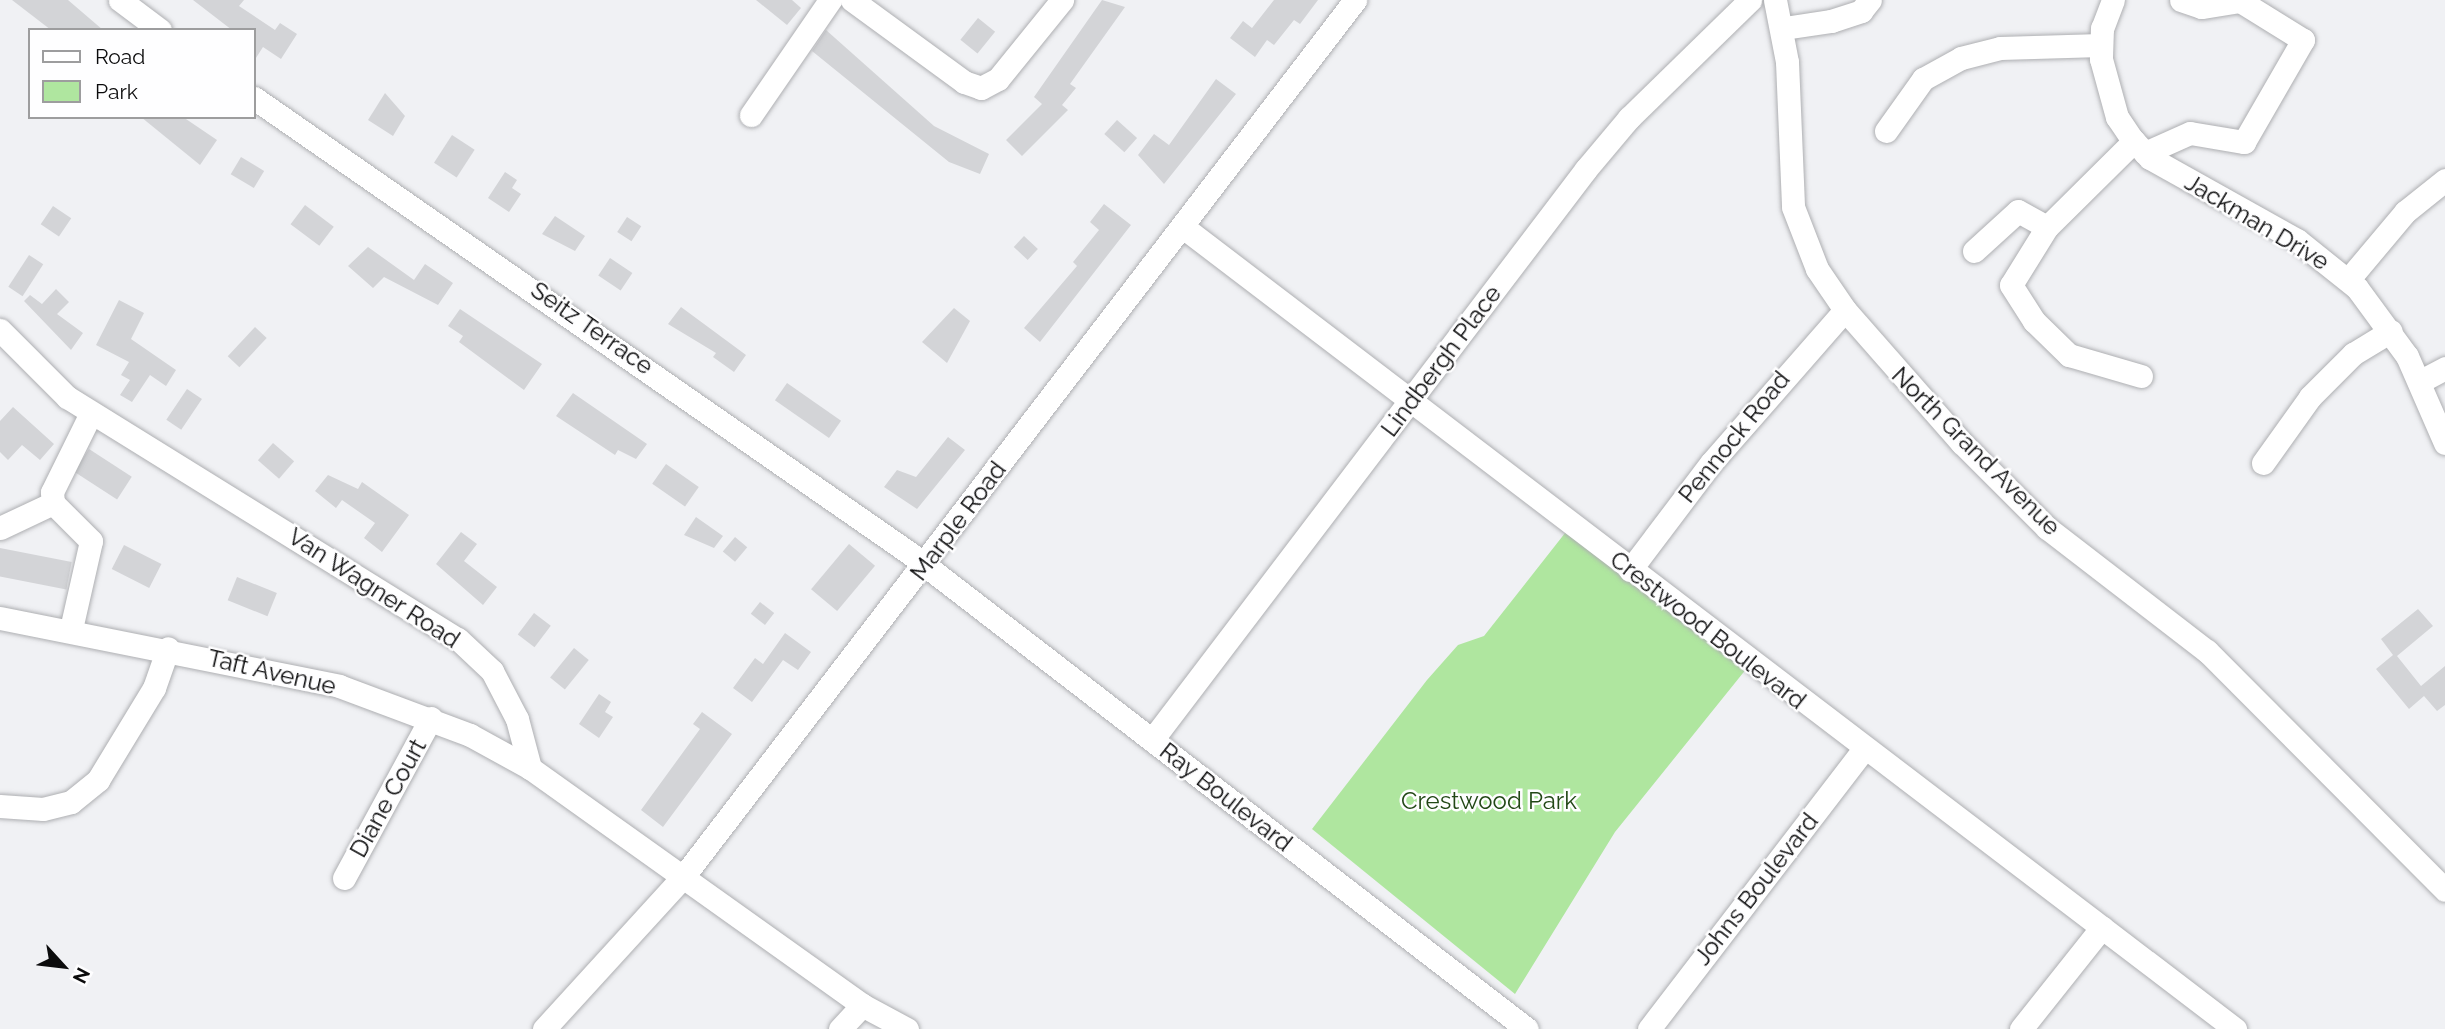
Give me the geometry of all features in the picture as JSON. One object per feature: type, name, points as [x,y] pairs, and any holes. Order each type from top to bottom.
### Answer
[{"type":"street","points":[[120,0],[157,28]]},
{"type":"street","points":[[751,115],[830,0]]},
{"type":"street","points":[[852,0],[964,82],[981,88],[998,79],[1062,0]]},
{"type":"street","name":"Marple Road","points":[[544,1029],[683,877],[1355,0]]},
{"type":"street","name":"Lindbergh Place","points":[[1152,740],[1629,118],[1750,0]]},
{"type":"street","name":"North Grand Avenue","points":[[1774,0],[1784,28],[1793,207],[1816,270],[1845,310],[1962,443],[2048,528],[2207,651],[2445,890]]},
{"type":"street","points":[[1784,28],[1831,21],[1861,11],[1870,0]]},
{"type":"street","points":[[2113,0],[2101,45],[2105,86],[2140,147]]},
{"type":"street","points":[[2141,376],[2069,355],[2034,321],[2011,285],[2047,227],[2140,147],[2190,134],[2244,142],[2302,40],[2240,1],[2201,7],[2181,0]]},
{"type":"street","points":[[1886,131],[1923,79],[1961,58],[2000,48],[2101,45]]},
{"type":"street","name":"Seitz Terrace","points":[[256,99],[925,564]]},
{"type":"street","name":"Jackman Drive","points":[[2140,147],[2297,240],[2348,280],[2391,331],[2419,382],[2445,443]]},
{"type":"street","points":[[2348,280],[2405,212],[2445,180]]},
{"type":"street","points":[[1974,251],[2018,211],[2047,227]]},
{"type":"street","name":"Crestwood Boulevard","points":[[1183,227],[1864,750],[2235,1029]]},
{"type":"street","name":"Pennock Road","points":[[1630,570],[1719,453],[1845,310]]},
{"type":"street","name":"Van Wagner Road","points":[[0,330],[32,367],[91,412],[458,639],[492,671],[517,719],[530,768]]},
{"type":"street","points":[[2263,463],[2309,397],[2353,354],[2391,331]]},
{"type":"street","points":[[2419,382],[2445,368]]},
{"type":"street","points":[[53,503],[56,479],[91,412]]},
{"type":"street","points":[[0,528],[53,503]]},
{"type":"street","points":[[53,503],[84,527],[90,559],[71,629]]},
{"type":"street","name":"Ray Boulevard","points":[[925,564],[1527,1029]]},
{"type":"street","name":"Taft Avenue","points":[[0,618],[71,629],[339,687],[432,718],[530,768]]},
{"type":"street","points":[[0,806],[62,804],[98,780],[154,688],[168,649]]},
{"type":"street","name":"Diane Court","points":[[344,878],[432,718]]},
{"type":"street","name":"Johns Boulevard","points":[[1649,1029],[1864,750]]},
{"type":"street","points":[[530,768],[862,1005],[907,1029]]},
{"type":"street","points":[[2021,1029],[2102,928]]},
{"type":"street","points":[[840,1029],[862,1005]]},
{"type":"green space","name":"Crestwood Park","points":[[1569,528],[1747,668],[1615,832],[1515,994],[1312,829],[1427,680],[1458,645],[1484,636]]},
{"type":"building","points":[[12,0],[68,0],[101,28],[48,28]]},
{"type":"building","points":[[193,0],[244,0],[239,6],[275,30],[280,23],[297,34],[281,59],[263,47],[256,58],[256,28],[229,28]]},
{"type":"building","points":[[756,0],[792,0],[801,8],[787,25]]},
{"type":"building","points":[[1102,0],[1125,7],[1070,84],[1076,88],[1062,105],[1068,110],[1022,156],[1006,140],[1042,104],[1034,97]]},
{"type":"building","points":[[1274,0],[1318,0],[1300,24],[1294,20],[1274,45],[1267,40],[1255,57],[1230,38],[1243,21],[1252,28]]},
{"type":"building","points":[[978,18],[995,32],[977,54],[960,40]]},
{"type":"building","points":[[826,30],[934,126],[989,154],[980,174],[949,162],[812,51]]},
{"type":"building","points":[[1216,79],[1236,94],[1164,184],[1138,155],[1154,134],[1169,145]]},
{"type":"building","points":[[385,93],[405,116],[393,136],[368,120]]},
{"type":"building","points":[[143,119],[186,119],[217,140],[200,165]]},
{"type":"building","points":[[1117,120],[1137,138],[1124,152],[1104,134]]},
{"type":"building","points":[[452,135],[475,150],[457,177],[434,163]]},
{"type":"building","points":[[241,157],[264,171],[254,188],[231,174]]},
{"type":"building","points":[[505,172],[517,180],[512,188],[521,194],[509,212],[488,198]]},
{"type":"building","points":[[1104,204],[1131,225],[1040,342],[1024,328],[1077,266],[1073,262],[1099,230],[1090,222]]},
{"type":"building","points":[[305,205],[334,227],[319,246],[291,224]]},
{"type":"building","points":[[53,206],[71,218],[59,237],[41,224]]},
{"type":"building","points":[[555,216],[585,236],[575,251],[542,234]]},
{"type":"building","points":[[627,217],[641,226],[631,241],[617,232]]},
{"type":"building","points":[[1024,236],[1038,249],[1028,260],[1014,247]]},
{"type":"building","points":[[368,247],[414,280],[425,264],[453,283],[438,305],[384,277],[373,288],[348,266]]},
{"type":"building","points":[[29,255],[43,264],[23,296],[8,287]]},
{"type":"building","points":[[610,258],[632,273],[621,291],[598,275]]},
{"type":"building","points":[[56,289],[69,302],[57,314],[83,333],[71,350],[24,301],[30,295],[42,304]]},
{"type":"building","points":[[119,300],[144,313],[131,339],[176,370],[166,386],[150,375],[132,402],[120,395],[130,380],[121,375],[129,362],[96,345]]},
{"type":"building","points":[[681,307],[746,355],[734,372],[713,357],[716,353],[668,324]]},
{"type":"building","points":[[954,308],[970,321],[947,363],[922,342]]},
{"type":"building","points":[[460,309],[542,364],[524,390],[459,342],[463,336],[448,326]]},
{"type":"building","points":[[255,327],[267,338],[239,367],[228,356]]},
{"type":"building","points":[[787,383],[841,421],[829,438],[775,400]]},
{"type":"building","points":[[187,389],[202,399],[181,430],[166,420]]},
{"type":"building","points":[[573,393],[647,444],[636,459],[618,450],[615,455],[556,416]]},
{"type":"building","points":[[13,407],[54,444],[40,460],[22,445],[8,460],[0,452],[0,421]]},
{"type":"building","points":[[948,437],[965,450],[917,509],[884,487],[897,470],[916,477]]},
{"type":"building","points":[[273,443],[294,461],[279,479],[258,460]]},
{"type":"building","points":[[89,449],[132,477],[117,499],[74,472]]},
{"type":"building","points":[[666,464],[699,487],[685,507],[652,484]]},
{"type":"building","points":[[328,475],[358,489],[362,482],[409,515],[382,552],[364,538],[375,523],[342,500],[336,508],[315,491]]},
{"type":"building","points":[[696,517],[723,536],[714,548],[684,535]]},
{"type":"building","points":[[461,532],[477,544],[464,561],[497,587],[483,605],[436,564]]},
{"type":"building","points":[[735,537],[747,547],[735,562],[723,552]]},
{"type":"building","points":[[849,544],[875,566],[837,611],[811,589]]},
{"type":"building","points":[[124,545],[161,564],[149,588],[112,569]]},
{"type":"building","points":[[0,548],[72,562],[66,589],[0,577]]},
{"type":"building","points":[[237,577],[277,593],[268,616],[228,600]]},
{"type":"building","points":[[760,602],[774,613],[765,625],[751,614]]},
{"type":"building","points":[[2418,609],[2433,626],[2397,656],[2421,686],[2445,666],[2445,705],[2437,711],[2424,696],[2409,709],[2376,669],[2393,655],[2381,639]]},
{"type":"building","points":[[534,613],[551,626],[535,647],[518,635]]},
{"type":"building","points":[[785,633],[811,652],[798,670],[783,660],[752,702],[733,688],[755,658],[763,664]]},
{"type":"building","points":[[574,648],[589,660],[565,689],[550,678]]},
{"type":"building","points":[[599,694],[611,702],[605,712],[613,717],[599,738],[579,724]]},
{"type":"building","points":[[702,712],[732,734],[663,827],[641,810],[700,729],[693,724]]}]
